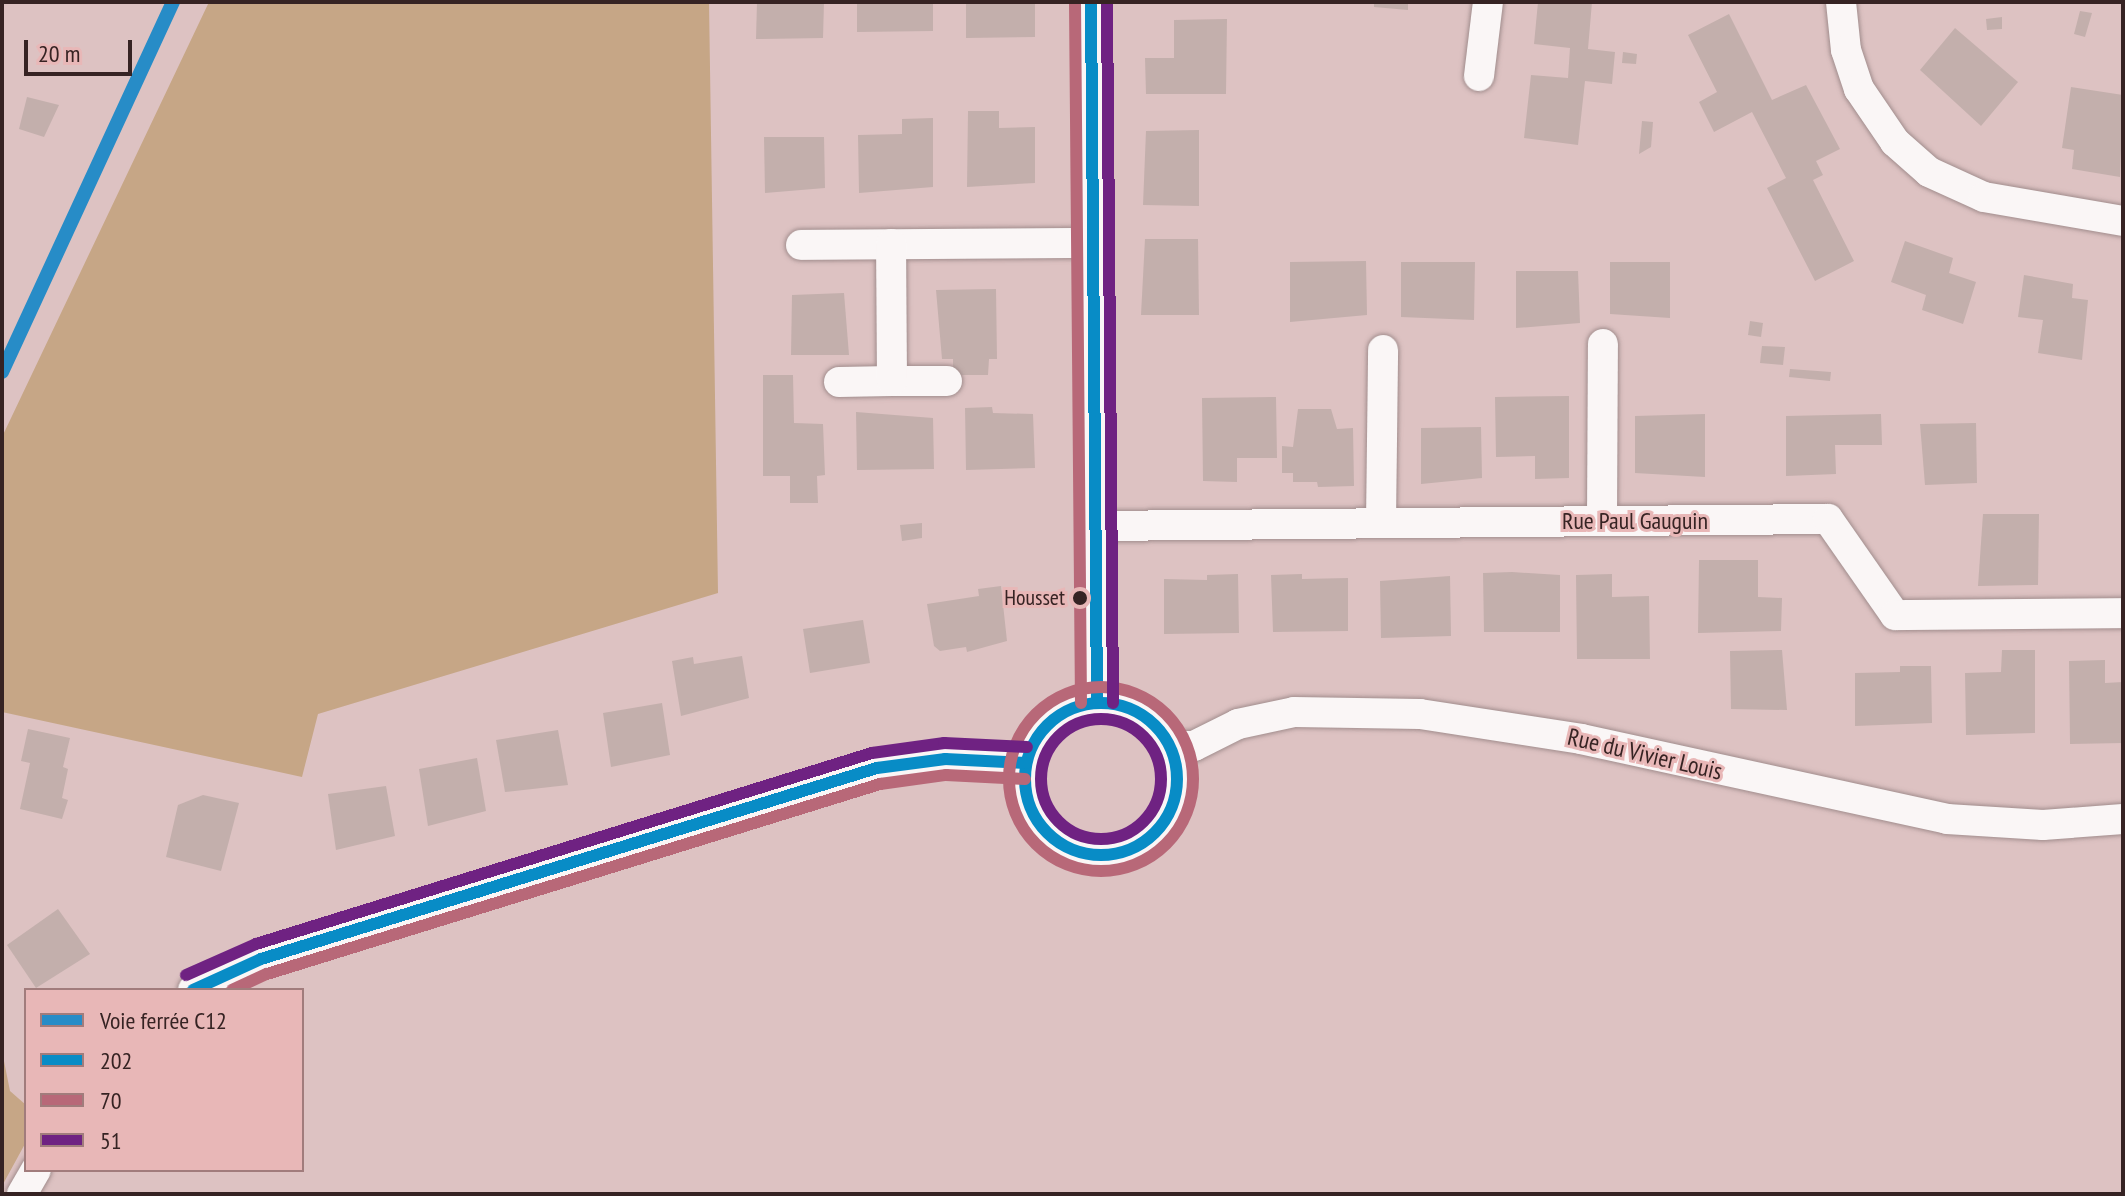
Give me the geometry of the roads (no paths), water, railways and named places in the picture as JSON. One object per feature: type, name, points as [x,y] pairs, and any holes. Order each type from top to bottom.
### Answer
[{"type":"street","points":[[1091,2],[1097,703]]},
{"type":"street","points":[[1479,76],[1488,2]]},
{"type":"street","points":[[1841,2],[1846,50],[1859,89],[1895,142],[1929,172],[1984,197],[2123,221]]},
{"type":"street","points":[[801,245],[1093,243]]},
{"type":"street","points":[[891,244],[892,381]]},
{"type":"street","points":[[1602,521],[1603,344]]},
{"type":"street","points":[[1381,522],[1383,350]]},
{"type":"street","points":[[839,382],[947,381]]},
{"type":"street","name":"Rue Paul Gauguin","points":[[1096,526],[1828,519],[1895,615],[2123,613]]},
{"type":"street","points":[[1097,703],[1131,709],[1169,746],[1177,786],[1172,806],[1148,839],[1110,855],[1089,855],[1052,838],[1028,804],[1026,763],[1051,721],[1097,703]]},
{"type":"street","name":"Rue du Vivier Louis","points":[[1169,746],[1194,746],[1238,724],[1294,712],[1420,714],[1557,734],[1947,819],[2043,825],[2123,819]]},
{"type":"street","points":[[197,988],[261,959],[877,768],[945,759],[1026,763]]},
{"type":"street","points":[[22,1194],[35,1172]]},
{"type":"rail line","name":"C12","points":[[2,372],[173,2]]},
{"type":"place","name":"Housset","points":[[1080,598]]}]
